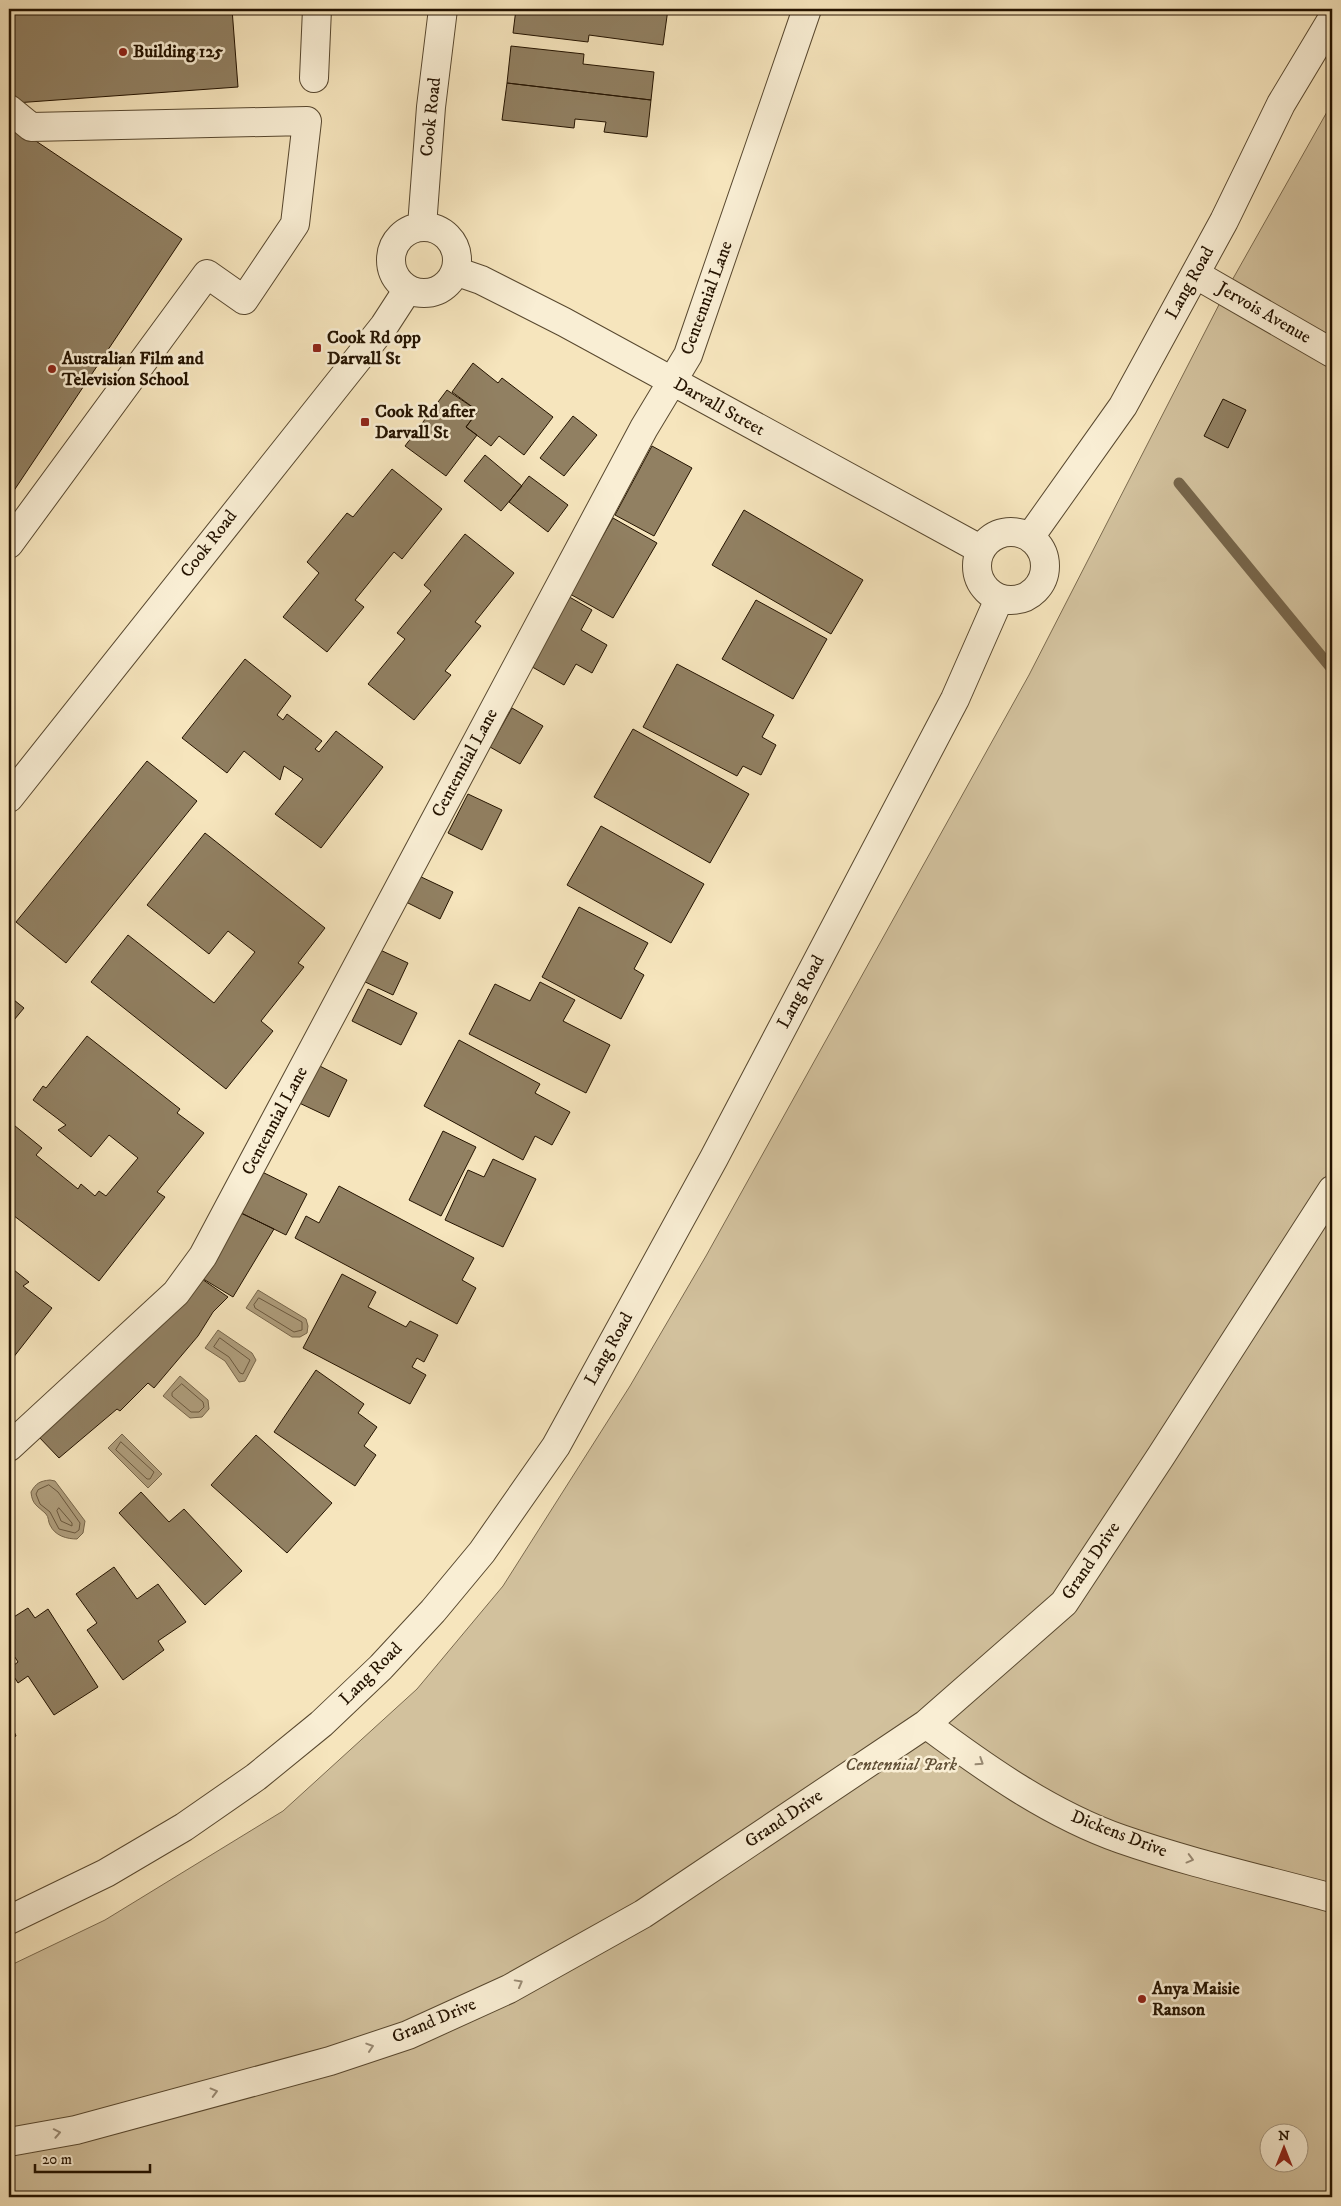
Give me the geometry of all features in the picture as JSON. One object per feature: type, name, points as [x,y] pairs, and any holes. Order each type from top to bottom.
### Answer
[{"type":"street","points":[[314,78],[317,9]]},
{"type":"street","name":"Cook Road","points":[[422,226],[431,107],[442,9]]},
{"type":"street","name":"Centennial Lane","points":[[9,1446],[176,1293],[203,1256],[644,428],[688,354],[807,9]]},
{"type":"street","name":"Lang Road","points":[[1030,538],[1123,406],[1195,274],[1281,104],[1332,19]]},
{"type":"street","points":[[9,109],[31,127],[307,121],[295,224],[244,300],[207,274],[9,544]]},
{"type":"street","points":[[422,226],[440,231],[453,244],[457,262],[455,271],[449,281],[441,288],[430,292],[408,289],[394,274],[391,263],[391,253],[395,243],[411,229],[422,226]]},
{"type":"street","name":"Darvall Street","points":[[455,271],[481,280],[672,381],[980,549]]},
{"type":"street","name":"Jervois Avenue","points":[[1195,274],[1332,353]]},
{"type":"street","name":"Cook Road","points":[[9,798],[384,326],[408,289]]},
{"type":"street","points":[[1008,532],[1030,538],[1043,555],[1046,566],[1039,586],[1021,599],[999,599],[983,587],[978,578],[976,558],[980,549],[997,534],[1008,532]]},
{"type":"street","name":"Lang Road","points":[[9,1920],[106,1873],[184,1827],[256,1777],[321,1724],[381,1667],[433,1611],[482,1552],[556,1446],[714,1158],[955,699],[999,599]]},
{"type":"street","name":"Grand Drive","points":[[9,2142],[76,2130],[330,2061],[408,2034],[500,1992],[643,1914],[926,1724],[1064,1603],[1332,1190]]},
{"type":"street","name":"Dickens Drive","points":[[926,1724],[960,1750],[1070,1817],[1120,1838],[1332,1898]]},
{"type":"green space","name":"Centennial Park","points":[[1332,103],[1332,2197],[9,2197],[9,1966],[105,1920],[283,1811],[417,1689],[503,1586],[630,1386],[706,1256],[1029,675],[1226,291]]},
{"type":"water","points":[[258,1290],[306,1319],[307,1333],[300,1337],[292,1337],[246,1308]]},
{"type":"water","points":[[218,1330],[252,1353],[256,1360],[245,1381],[239,1382],[225,1361],[205,1348]]},
{"type":"water","points":[[180,1376],[208,1400],[209,1409],[202,1417],[190,1418],[163,1396]]},
{"type":"water","points":[[122,1434],[162,1474],[148,1488],[108,1448]]},
{"type":"water","points":[[50,1480],[55,1481],[85,1521],[83,1533],[77,1539],[65,1537],[55,1532],[49,1524],[47,1515],[33,1500],[31,1492],[35,1486]]},
{"type":"building","name":"Building 125","points":[[9,9],[232,9],[238,87],[15,103]]},
{"type":"building","points":[[516,9],[668,9],[663,45],[589,35],[588,42],[513,33]]},
{"type":"building","points":[[511,46],[584,54],[583,64],[654,72],[651,100],[507,83]]},
{"type":"building","points":[[507,83],[651,100],[647,137],[604,132],[606,122],[575,119],[574,128],[502,120]]},
{"type":"building","name":"Australian Film and Television School","points":[[9,123],[182,239],[9,498]]},
{"type":"building","points":[[473,363],[498,383],[502,378],[553,417],[524,455],[499,436],[491,446],[466,427],[478,411],[452,392]]},
{"type":"building","points":[[447,390],[478,411],[466,427],[477,435],[446,476],[405,446]]},
{"type":"building","points":[[1223,399],[1246,410],[1228,448],[1204,436]]},
{"type":"building","points":[[573,416],[597,435],[564,476],[540,458]]},
{"type":"building","points":[[652,446],[692,468],[654,536],[615,515]]},
{"type":"building","points":[[485,455],[522,486],[501,511],[464,481]]},
{"type":"building","points":[[392,469],[442,509],[402,559],[394,552],[355,600],[364,607],[327,652],[283,617],[319,573],[307,562],[347,513],[353,517]]},
{"type":"building","points":[[529,476],[568,505],[548,532],[509,502]]},
{"type":"building","points":[[744,510],[863,580],[831,634],[712,565]]},
{"type":"building","points":[[613,518],[657,543],[613,618],[570,594]]},
{"type":"building","points":[[465,534],[514,573],[475,622],[481,626],[445,671],[451,675],[414,720],[368,684],[405,639],[397,633],[431,591],[424,585]]},
{"type":"building","points":[[566,595],[592,610],[581,630],[607,645],[592,673],[576,664],[564,685],[527,664]]},
{"type":"building","points":[[756,600],[827,639],[793,699],[722,659]]},
{"type":"building","points":[[245,659],[291,696],[277,715],[283,720],[287,714],[322,741],[315,749],[319,752],[336,731],[383,767],[321,848],[275,814],[303,779],[284,766],[280,780],[244,751],[227,773],[182,738]]},
{"type":"building","points":[[677,664],[774,715],[762,737],[776,745],[761,775],[743,766],[737,776],[643,727]]},
{"type":"building","points":[[512,708],[543,726],[520,764],[490,747]]},
{"type":"building","points":[[633,729],[749,794],[710,863],[594,797]]},
{"type":"building","points":[[147,761],[197,801],[66,963],[16,922]]},
{"type":"building","points":[[468,794],[502,810],[482,850],[448,833]]},
{"type":"building","points":[[601,826],[704,884],[671,943],[567,885]]},
{"type":"building","points":[[205,833],[325,928],[298,963],[304,967],[261,1021],[273,1031],[226,1089],[91,982],[128,935],[214,1003],[255,952],[228,931],[209,954],[147,905]]},
{"type":"building","points":[[417,875],[453,892],[440,919],[404,901]]},
{"type":"building","points":[[579,907],[648,943],[634,969],[644,975],[621,1019],[542,977]]},
{"type":"building","points":[[376,948],[408,963],[393,995],[361,980]]},
{"type":"building","points":[[540,982],[575,1000],[563,1021],[610,1045],[586,1093],[469,1034],[495,984],[530,1001]]},
{"type":"building","points":[[368,989],[417,1013],[401,1045],[352,1021]]},
{"type":"building","points":[[9,996],[24,1008],[9,1026]]},
{"type":"building","points":[[87,1036],[180,1109],[177,1113],[204,1133],[157,1192],[165,1197],[99,1281],[9,1212],[9,1121],[42,1148],[36,1155],[78,1189],[81,1184],[95,1196],[99,1191],[106,1196],[138,1158],[109,1135],[91,1157],[58,1130],[66,1125],[33,1100],[43,1086],[46,1088]]},
{"type":"building","points":[[459,1040],[540,1084],[535,1093],[570,1112],[552,1145],[535,1136],[523,1160],[424,1106]]},
{"type":"building","points":[[314,1063],[347,1080],[329,1117],[295,1101]]},
{"type":"building","points":[[443,1131],[476,1147],[441,1216],[409,1200]]},
{"type":"building","points":[[493,1159],[536,1179],[503,1247],[445,1220],[468,1170],[484,1177]]},
{"type":"building","points":[[254,1168],[307,1194],[286,1235],[239,1212]]},
{"type":"building","points":[[339,1186],[474,1258],[462,1280],[476,1288],[457,1324],[295,1238],[306,1216],[319,1223]]},
{"type":"building","points":[[239,1212],[274,1229],[233,1297],[200,1277]]},
{"type":"building","points":[[9,1266],[29,1282],[23,1286],[52,1308],[9,1363]]},
{"type":"building","points":[[342,1274],[376,1292],[368,1307],[406,1327],[410,1321],[438,1335],[424,1362],[417,1358],[412,1367],[426,1375],[410,1404],[303,1348]]},
{"type":"building","points":[[199,1277],[228,1297],[213,1312],[198,1336],[154,1388],[148,1383],[120,1411],[117,1409],[59,1458],[38,1436]]},
{"type":"building","points":[[316,1370],[364,1404],[358,1413],[377,1427],[364,1446],[376,1455],[355,1486],[274,1432]]},
{"type":"building","points":[[256,1435],[332,1503],[287,1553],[211,1485]]},
{"type":"building","points":[[141,1492],[169,1522],[184,1509],[242,1571],[205,1605],[119,1513]]},
{"type":"building","points":[[114,1567],[137,1599],[158,1584],[186,1622],[158,1641],[164,1650],[123,1680],[87,1630],[97,1623],[76,1594]]},
{"type":"building","points":[[28,1608],[35,1618],[48,1609],[98,1687],[54,1715],[28,1676],[18,1683],[9,1669],[18,1662],[9,1648],[9,1620]]},
{"type":"building","points":[[9,1720],[16,1736],[9,1740]]},
{"type":"waterway","points":[[1179,483],[1332,669]]},
{"type":"place","name":"Building 125","points":[[123,52]]},
{"type":"place","name":"Cook Rd opp Darvall St","points":[[317,348]]},
{"type":"place","name":"Australian Film and Television School","points":[[52,369]]},
{"type":"place","name":"Cook Rd after Darvall St","points":[[365,422]]},
{"type":"place","name":"Anya Maisie Ranson","points":[[1142,1999]]}]
